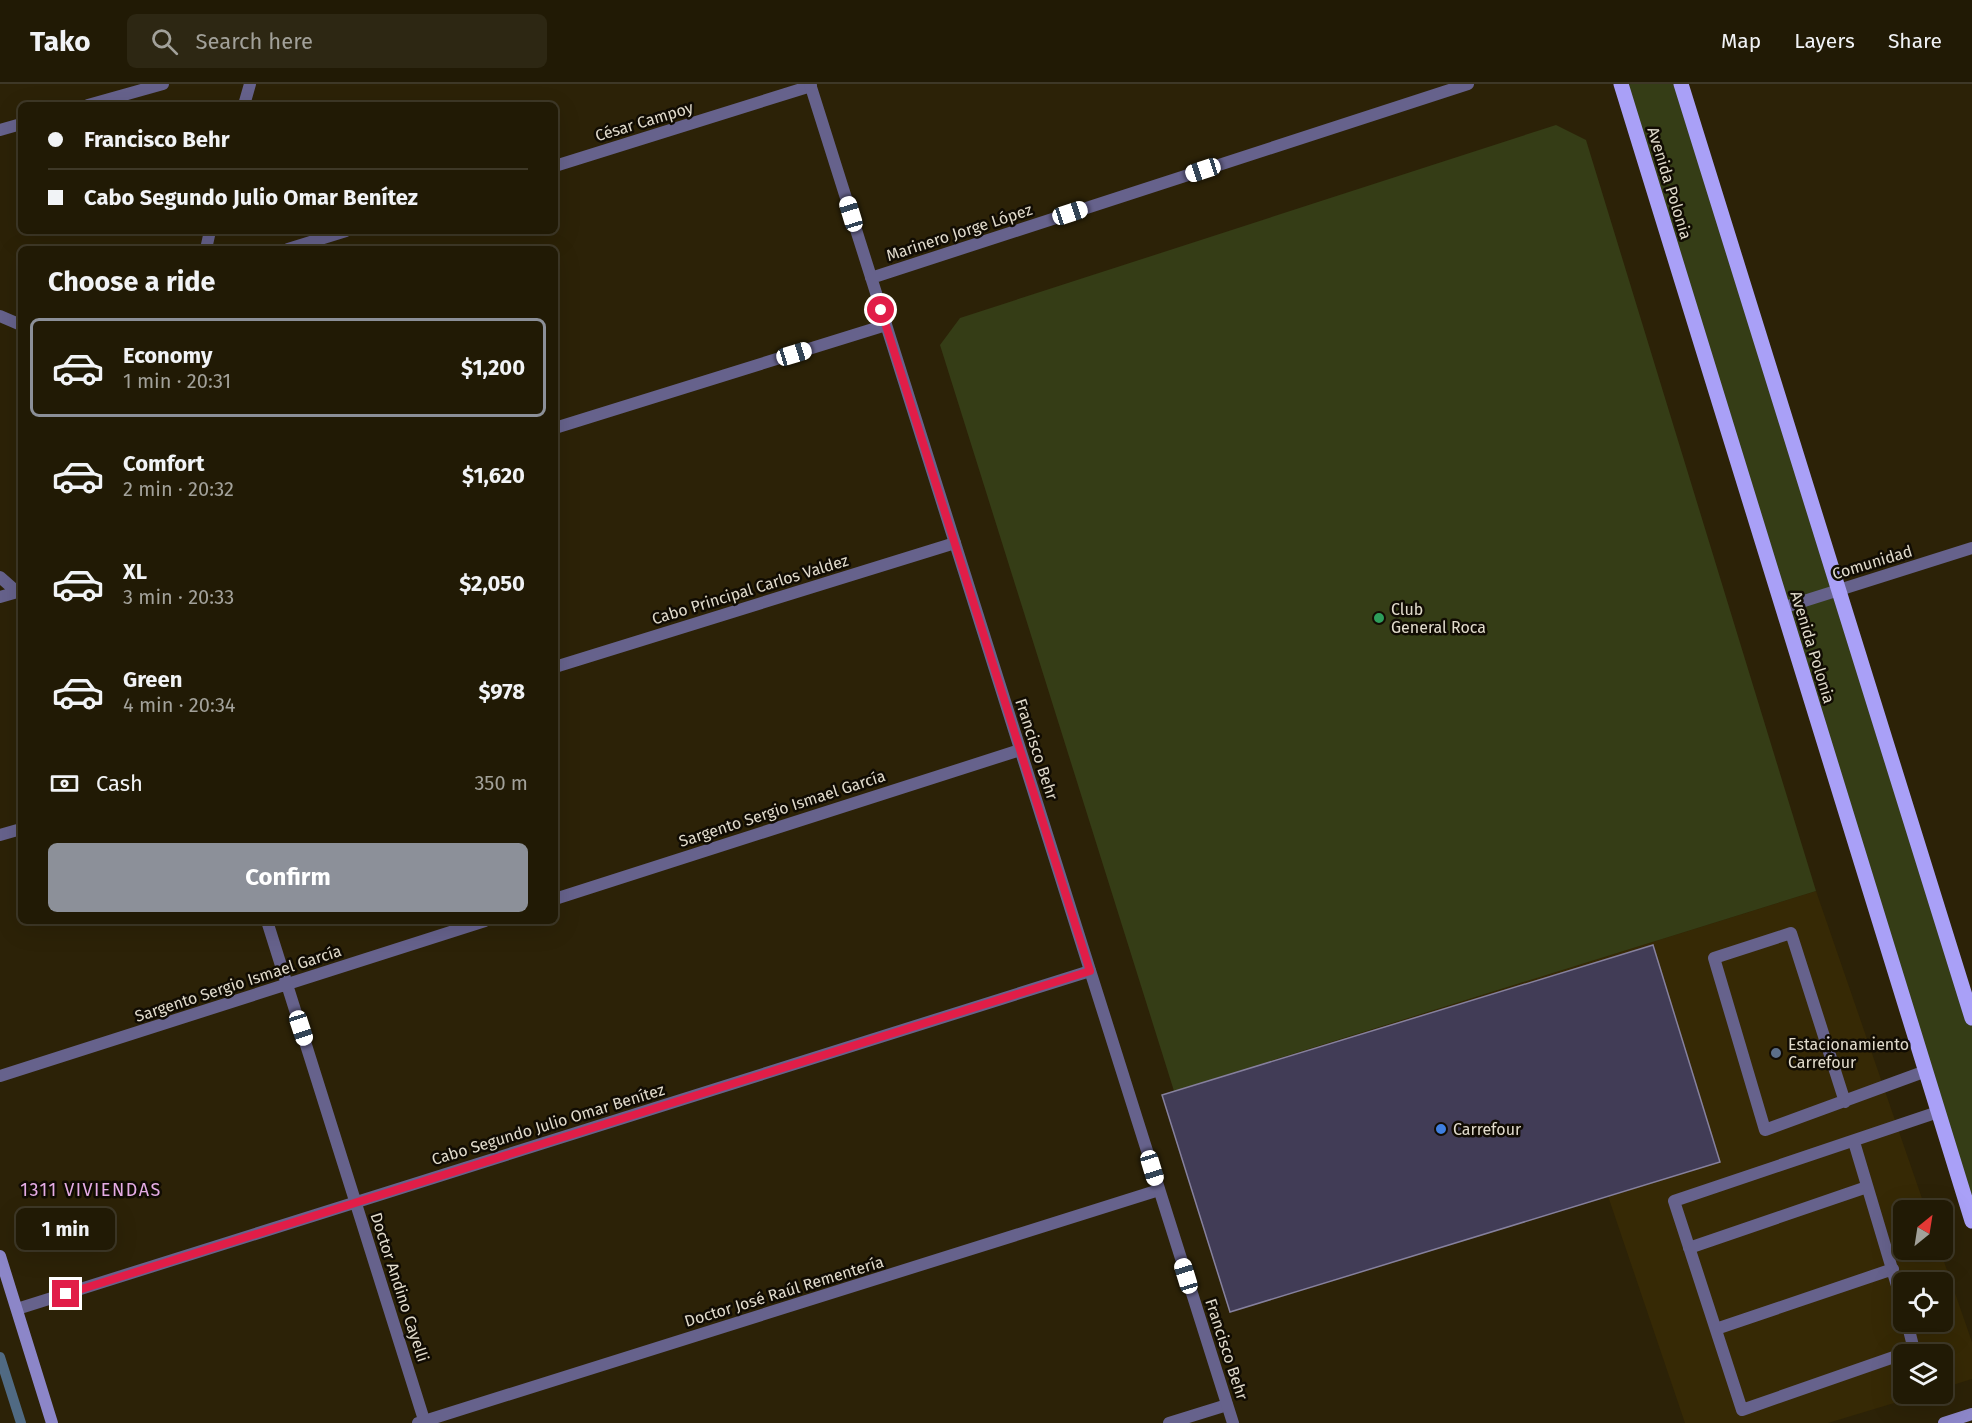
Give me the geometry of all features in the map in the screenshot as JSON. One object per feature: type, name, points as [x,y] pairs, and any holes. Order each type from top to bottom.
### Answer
[{"type":"main road","name":"Avenida Polonia","points":[[1621,84],[1972,1221]]},
{"type":"main road","points":[[1681,84],[1972,1018]]},
{"type":"main road","points":[[0,1256],[52,1423]]},
{"type":"main road","points":[[1944,1423],[1972,1414]]},
{"type":"street","points":[[99,102],[163,84]]},
{"type":"street","points":[[245,102],[250,84]]},
{"type":"street","name":"Marinero Jorge López","points":[[871,278],[1468,84]]},
{"type":"street","name":"Francisco Behr","points":[[810,85],[1233,1423]]},
{"type":"street","name":"César Campoy","points":[[558,165],[810,85]]},
{"type":"street","points":[[0,130],[18,125]]},
{"type":"street","points":[[298,246],[336,234]]},
{"type":"street","points":[[0,316],[18,324]]},
{"type":"street","points":[[558,427],[886,325]]},
{"type":"street","name":"Cabo Principal Carlos Valdez","points":[[558,666],[955,543]]},
{"type":"street","name":"Comunidad","points":[[1782,608],[1972,548]]},
{"type":"street","points":[[0,577],[18,590]]},
{"type":"street","points":[[0,597],[18,591]]},
{"type":"street","name":"Sargento Sergio Ismael García","points":[[558,898],[1020,750]]},
{"type":"street","points":[[0,835],[18,830]]},
{"type":"street","name":"Doctor Andino Cayelli","points":[[268,924],[423,1422]]},
{"type":"street","name":"Sargento Sergio Ismael García","points":[[0,1076],[476,924]]},
{"type":"street","points":[[1845,1102],[1791,933],[1714,958],[1765,1130],[1845,1102],[1926,1071]]},
{"type":"street","name":"Cabo Segundo Julio Omar Benítez","points":[[17,1309],[1090,971]]},
{"type":"street","points":[[1910,1332],[1914,1350],[1742,1410],[1674,1201],[1938,1112]]},
{"type":"street","points":[[1854,1142],[1894,1272]]},
{"type":"street","points":[[1689,1248],[1868,1187]]},
{"type":"street","name":"Doctor José Raúl Rementería","points":[[423,1422],[1159,1190]]},
{"type":"street","points":[[1716,1329],[1893,1269]]},
{"type":"street","points":[[1169,1423],[1227,1405]]},
{"type":"shaded area","points":[[1816,891],[1923,1200],[1893,1200],[1893,1260],[1943,1260],[1948,1272],[1893,1272],[1893,1332],[1953,1332],[1953,1287],[1972,1342],[1972,1379],[1953,1385],[1953,1344],[1893,1344],[1893,1403],[1828,1423],[1685,1423],[1608,1196],[1230,1312],[1162,1095]]},
{"type":"green space","points":[[1621,84],[1681,84],[1972,1018],[1972,1221]]},
{"type":"green space","name":"Club General Roca","points":[[1556,125],[1586,140],[1816,891],[1174,1091],[940,345],[960,318]]},
{"type":"building","name":"Carrefour","points":[[1653,945],[1720,1162],[1230,1312],[1162,1095]]},
{"type":"waterway","points":[[0,1357],[21,1423]]},
{"type":"place","name":"Club General Roca","points":[[1379,618]]},
{"type":"place","name":"Estacionamiento Carrefour","points":[[1776,1053]]},
{"type":"place","name":"Carrefour","points":[[1441,1129]]},
{"type":"district","name":"1311 VIVIENDAS","points":[[91,1190]]},
{"type":"route","points":[[66,1294],[1090,971],[881,310]]}]
